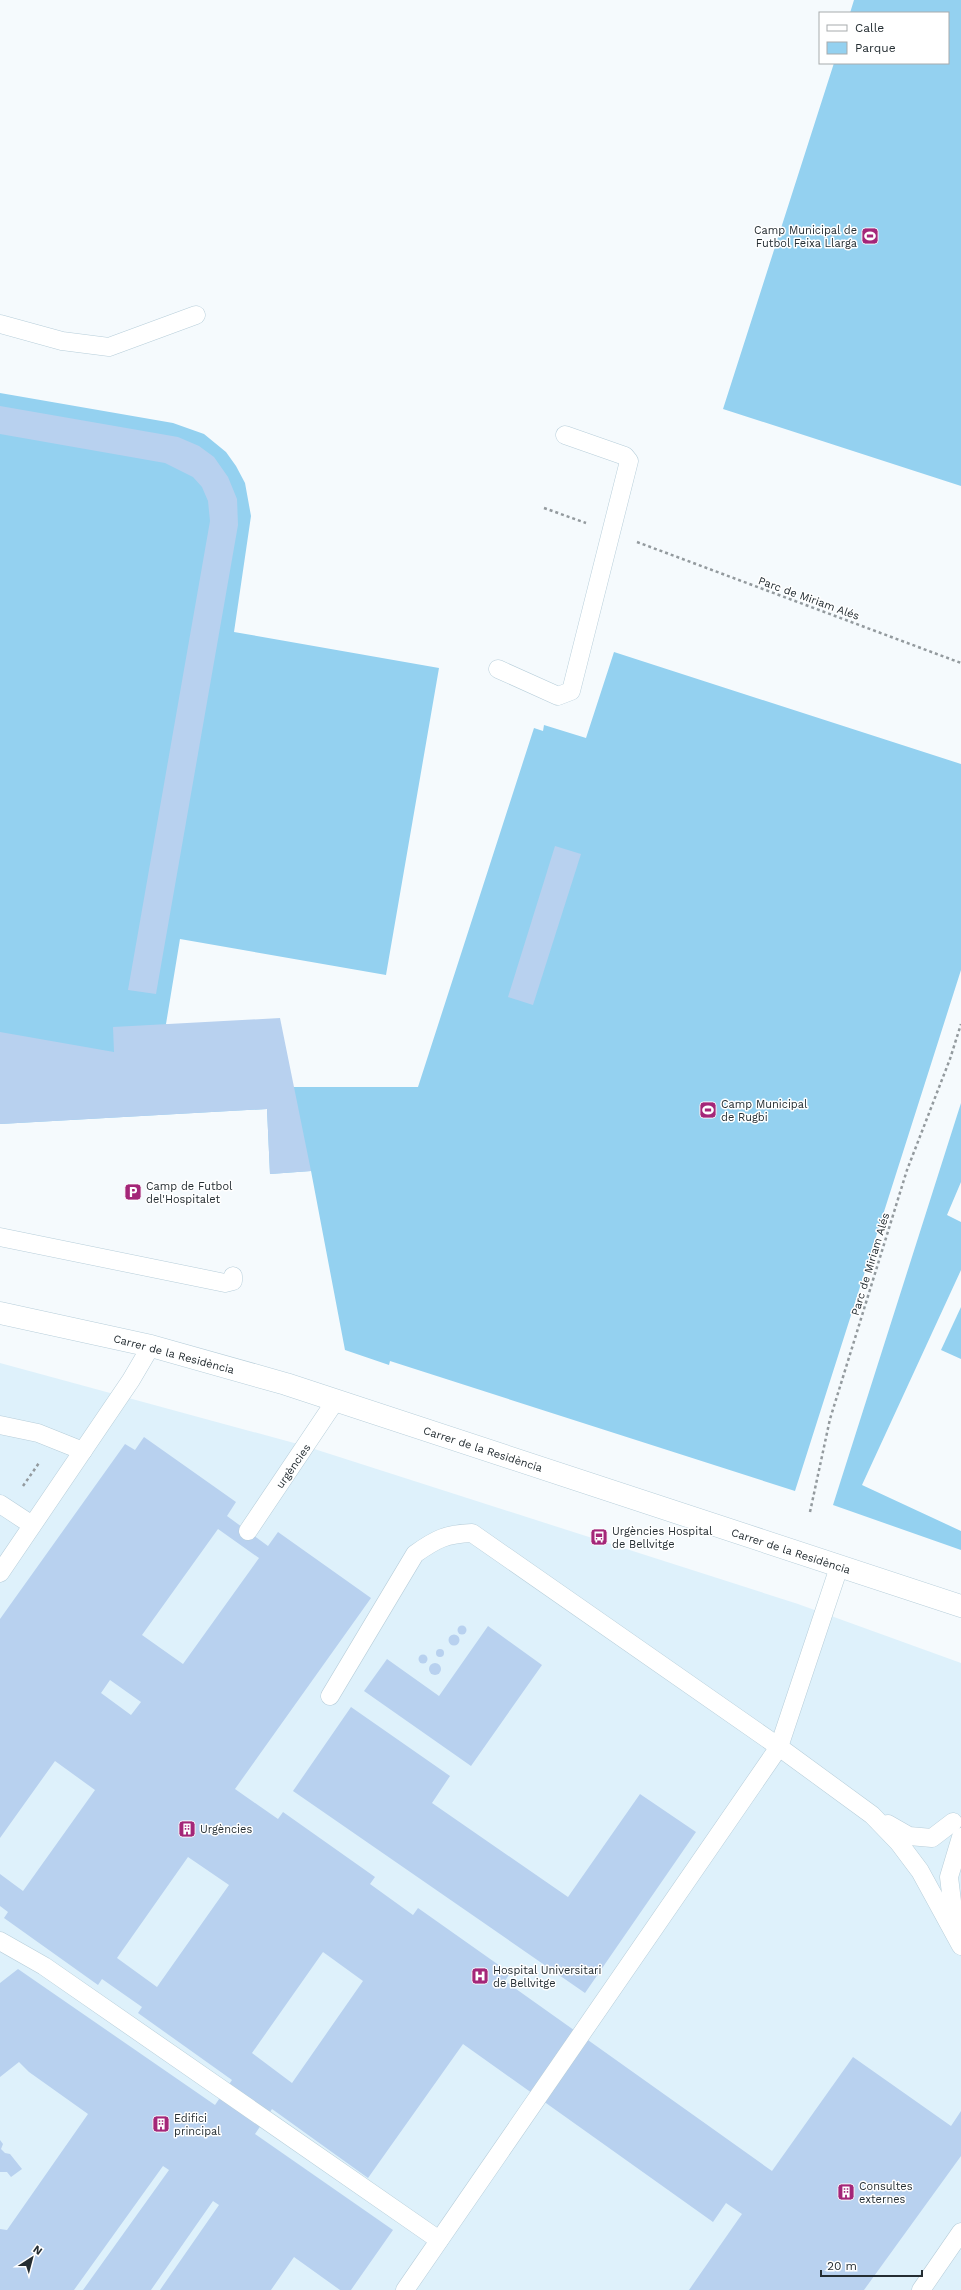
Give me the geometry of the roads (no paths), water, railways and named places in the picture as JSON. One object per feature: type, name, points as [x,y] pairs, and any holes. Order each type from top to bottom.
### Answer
[{"type":"street","name":"Carrer de la Residència","points":[[0,1313],[151,1346],[286,1384],[961,1606]]},
{"type":"lane","points":[[0,324],[62,341],[109,347],[196,315]]},
{"type":"lane","points":[[498,669],[558,696],[571,691],[629,461],[625,456],[565,435]]},
{"type":"lane","points":[[0,1237],[224,1283],[233,1281],[233,1276]]},
{"type":"lane","points":[[0,1573],[131,1380],[151,1346]]},
{"type":"lane","name":"urgències","points":[[248,1531],[336,1400]]},
{"type":"lane","points":[[0,1425],[38,1432],[83,1451]]},
{"type":"lane","points":[[0,1504],[32,1524]]},
{"type":"lane","points":[[330,1696],[415,1554],[437,1538],[452,1534],[472,1533],[779,1747],[872,1815],[909,1836],[932,1838],[957,1829],[949,1877],[958,1940]]},
{"type":"lane","points":[[405,2290],[779,1747],[839,1567]]},
{"type":"lane","points":[[872,1815],[899,1843],[920,1871],[958,1940]]},
{"type":"lane","points":[[0,1941],[44,1966],[439,2240]]},
{"type":"lane","points":[[921,2290],[961,2232]]},
{"type":"place","name":"Camp Municipal de Futbol Feixa Llarga","points":[[870,236]]},
{"type":"place","name":"Camp Municipal de Rugbi","points":[[708,1110]]},
{"type":"place","name":"Camp de Futbol del'Hospitalet","points":[[133,1192]]},
{"type":"place","name":"Urgències Hospital de Bellvitge","points":[[599,1537]]},
{"type":"place","name":"Urgències","points":[[187,1829]]},
{"type":"place","name":"Hospital Universitari de Bellvitge","points":[[480,1976]]},
{"type":"place","name":"Edifici principal","points":[[161,2124]]},
{"type":"place","name":"Consultes externes","points":[[846,2192]]}]
